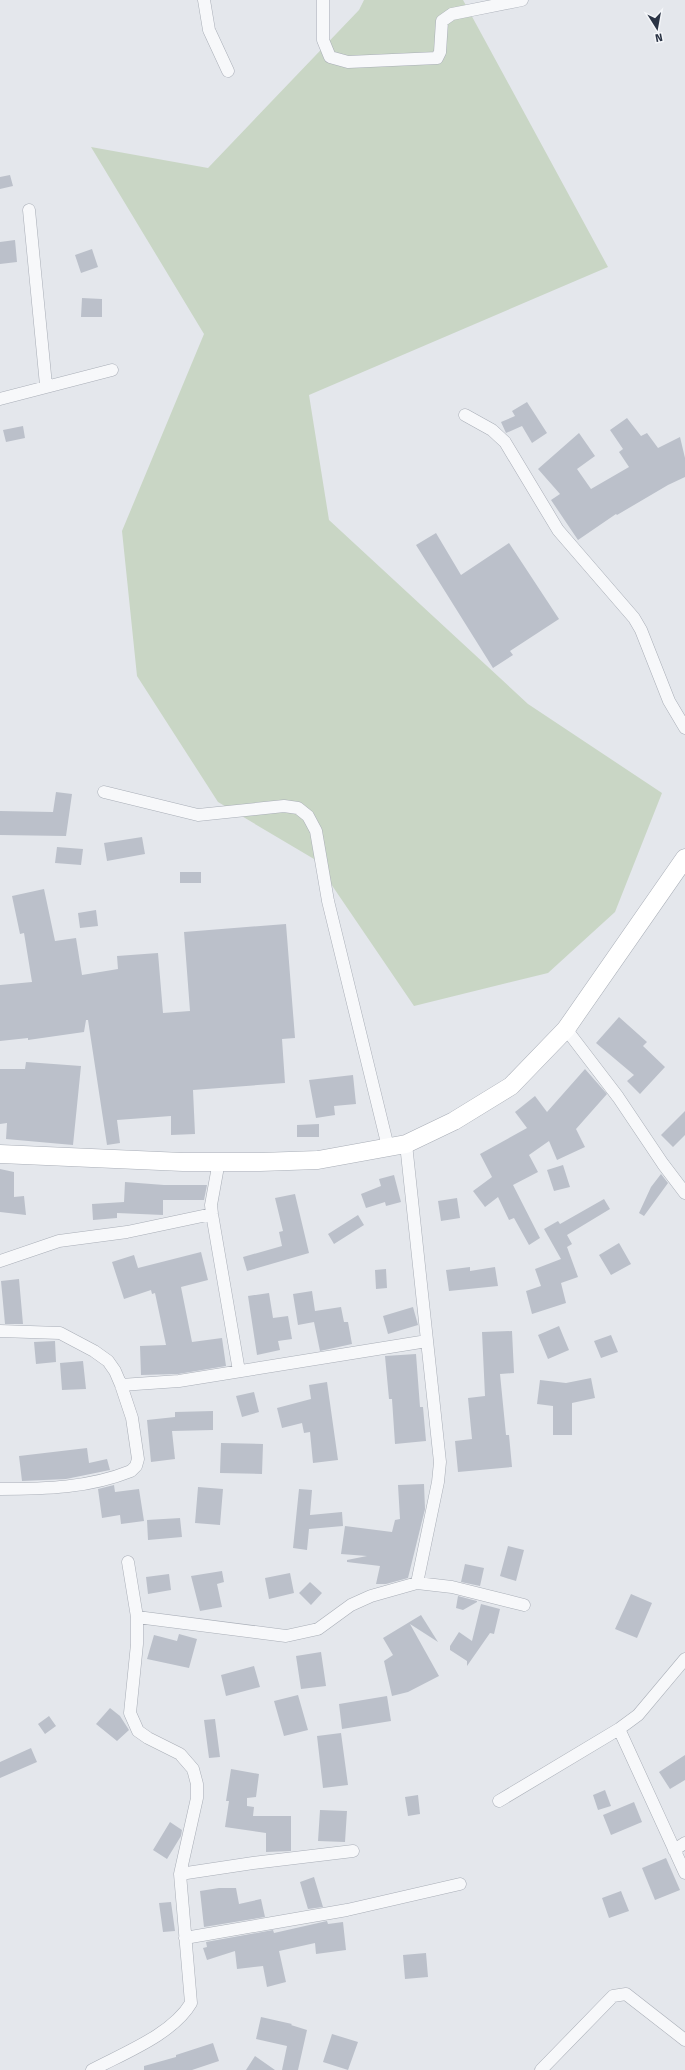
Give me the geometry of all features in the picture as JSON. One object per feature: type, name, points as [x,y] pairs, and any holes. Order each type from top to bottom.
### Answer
[{"type":"main road","points":[[0,1154],[183,1162],[318,1160],[406,1144],[454,1121],[511,1086],[566,1029],[685,858]]},
{"type":"street","points":[[204,0],[209,30],[228,71]]},
{"type":"street","points":[[323,0],[323,40],[330,57],[348,62],[436,58],[440,52],[442,21],[452,14],[522,0]]},
{"type":"street","points":[[29,210],[46,385]]},
{"type":"street","points":[[0,399],[46,385],[112,370]]},
{"type":"street","points":[[465,415],[492,430],[505,442],[558,530],[634,618],[641,630],[669,701],[685,728]]},
{"type":"street","points":[[104,792],[198,815],[284,806],[298,808],[308,816],[316,831],[328,901],[388,1147]]},
{"type":"street","points":[[566,1029],[618,1096],[663,1164],[685,1193]]},
{"type":"street","points":[[406,1144],[440,1462],[438,1482],[416,1583]]},
{"type":"street","points":[[219,1161],[212,1199],[212,1214],[239,1371]]},
{"type":"street","points":[[0,1261],[59,1241],[127,1232],[212,1214]]},
{"type":"street","points":[[0,1331],[60,1333],[94,1351],[108,1361],[115,1371],[121,1385],[132,1418],[138,1459],[136,1466],[131,1471],[88,1484],[52,1489],[0,1489]]},
{"type":"street","points":[[121,1385],[179,1381],[428,1341]]},
{"type":"street","points":[[92,2070],[163,2032],[184,2015],[191,2003],[180,1874],[197,1798],[197,1784],[193,1769],[180,1754],[138,1732],[133,1723],[130,1713],[137,1644],[136,1617],[128,1562]]},
{"type":"street","points":[[136,1617],[286,1636],[318,1629],[351,1605],[371,1596],[416,1583],[452,1587],[524,1605]]},
{"type":"street","points":[[499,1801],[619,1729],[638,1715],[685,1659]]},
{"type":"street","points":[[619,1729],[685,1873]]},
{"type":"street","points":[[674,1850],[685,1843]]},
{"type":"street","points":[[180,1874],[353,1851]]},
{"type":"street","points":[[186,1938],[347,1910],[460,1884]]},
{"type":"street","points":[[540,2070],[613,1996],[626,1994],[685,2040]]},
{"type":"green space","points":[[364,0],[463,0],[608,267],[309,395],[329,520],[528,704],[662,793],[615,912],[548,973],[414,1006],[314,859],[218,802],[137,676],[122,531],[204,334],[91,147],[208,168],[359,10]]},
{"type":"building","points":[[10,175],[13,186],[0,189],[0,177]]},
{"type":"building","points":[[15,240],[17,262],[0,264],[0,242]]},
{"type":"building","points":[[92,249],[98,267],[81,273],[75,255]]},
{"type":"building","points":[[82,298],[102,299],[102,317],[81,317]]},
{"type":"building","points":[[527,402],[547,433],[532,443],[522,426],[506,433],[501,422],[515,416],[512,411]]},
{"type":"building","points":[[627,418],[641,436],[647,433],[658,448],[680,437],[685,458],[685,477],[668,485],[617,515],[616,514],[578,540],[551,500],[560,494],[538,469],[579,433],[595,456],[577,469],[591,489],[629,467],[619,452],[623,449],[610,430]]},
{"type":"building","points":[[23,426],[25,438],[6,442],[3,430]]},
{"type":"building","points":[[436,533],[461,575],[509,543],[559,619],[510,651],[513,655],[493,668],[416,545]]},
{"type":"building","points":[[56,792],[72,794],[66,836],[0,835],[0,811],[53,812]]},
{"type":"building","points":[[142,837],[145,854],[107,861],[104,843]]},
{"type":"building","points":[[57,847],[83,849],[81,865],[55,863]]},
{"type":"building","points":[[180,872],[201,872],[201,883],[180,883]]},
{"type":"building","points":[[44,889],[55,941],[76,938],[82,975],[118,969],[117,956],[158,953],[163,1013],[190,1011],[184,932],[286,924],[295,1038],[282,1039],[285,1083],[193,1090],[195,1134],[171,1135],[171,1116],[117,1120],[120,1143],[107,1145],[88,1020],[86,1020],[84,1032],[28,1040],[28,1038],[0,1041],[0,985],[32,982],[24,933],[20,934],[12,896]]},
{"type":"building","points":[[96,910],[98,926],[80,928],[78,913]]},
{"type":"building","points":[[619,1017],[647,1042],[643,1046],[665,1067],[640,1094],[627,1081],[634,1075],[596,1043]]},
{"type":"building","points":[[26,1062],[81,1066],[73,1145],[6,1139],[7,1123],[0,1124],[0,1069],[25,1069]]},
{"type":"building","points":[[585,1069],[607,1094],[576,1129],[585,1147],[557,1160],[549,1141],[529,1155],[538,1172],[513,1185],[540,1238],[529,1245],[514,1218],[509,1220],[498,1197],[485,1207],[473,1191],[492,1177],[480,1154],[527,1128],[515,1112],[535,1096],[547,1112]]},
{"type":"building","points":[[353,1075],[356,1104],[334,1106],[335,1115],[316,1118],[309,1080]]},
{"type":"building","points":[[685,1111],[685,1135],[673,1147],[661,1135]]},
{"type":"building","points":[[319,1124],[319,1137],[297,1137],[297,1125]]},
{"type":"building","points":[[563,1165],[570,1187],[554,1191],[547,1170]]},
{"type":"building","points":[[0,1169],[14,1172],[14,1197],[24,1196],[26,1215],[0,1212]]},
{"type":"building","points":[[661,1174],[668,1183],[644,1216],[639,1213],[651,1187]]},
{"type":"building","points":[[394,1175],[401,1202],[386,1206],[385,1202],[366,1208],[361,1194],[381,1186],[379,1179]]},
{"type":"building","points":[[125,1182],[164,1185],[207,1185],[204,1200],[163,1200],[163,1215],[117,1213],[117,1218],[93,1220],[92,1204],[124,1202]]},
{"type":"building","points":[[295,1194],[309,1253],[247,1271],[243,1257],[282,1246],[279,1232],[283,1231],[275,1198]]},
{"type":"building","points":[[457,1198],[460,1218],[441,1221],[438,1201]]},
{"type":"building","points":[[604,1199],[610,1209],[567,1235],[572,1244],[567,1247],[578,1277],[561,1283],[566,1303],[532,1314],[526,1291],[541,1286],[535,1269],[561,1259],[544,1229],[558,1221],[560,1224]]},
{"type":"building","points":[[358,1215],[364,1225],[334,1244],[328,1234]]},
{"type":"building","points":[[619,1243],[631,1264],[611,1275],[599,1255]]},
{"type":"building","points":[[201,1252],[208,1280],[181,1287],[192,1342],[222,1338],[226,1366],[178,1374],[141,1375],[140,1346],[166,1345],[155,1293],[152,1294],[151,1290],[124,1299],[112,1262],[134,1255],[138,1268]]},
{"type":"building","points":[[470,1267],[470,1271],[495,1267],[498,1286],[449,1291],[446,1270]]},
{"type":"building","points":[[386,1269],[387,1288],[376,1289],[375,1270]]},
{"type":"building","points":[[19,1279],[23,1324],[5,1324],[1,1281]]},
{"type":"building","points":[[312,1291],[315,1311],[341,1307],[344,1322],[348,1322],[352,1344],[320,1351],[314,1322],[298,1325],[293,1294]]},
{"type":"building","points":[[269,1293],[273,1318],[288,1316],[292,1339],[278,1341],[280,1350],[257,1355],[248,1296]]},
{"type":"building","points":[[413,1307],[418,1325],[388,1334],[383,1316]]},
{"type":"building","points":[[559,1326],[569,1350],[548,1359],[538,1335]]},
{"type":"building","points":[[512,1331],[514,1373],[500,1374],[506,1435],[509,1435],[512,1467],[458,1472],[455,1441],[472,1439],[468,1398],[485,1396],[482,1332]]},
{"type":"building","points":[[611,1335],[618,1352],[601,1358],[594,1341]]},
{"type":"building","points":[[55,1341],[56,1362],[36,1364],[34,1342]]},
{"type":"building","points":[[416,1354],[420,1407],[423,1407],[426,1441],[395,1444],[392,1399],[389,1399],[385,1356]]},
{"type":"building","points":[[83,1361],[86,1389],[62,1390],[60,1363]]},
{"type":"building","points":[[591,1378],[595,1398],[572,1403],[572,1435],[553,1435],[553,1406],[537,1404],[540,1380],[566,1383]]},
{"type":"building","points":[[327,1382],[338,1460],[313,1463],[310,1432],[304,1433],[302,1423],[282,1428],[277,1408],[311,1399],[309,1385]]},
{"type":"building","points":[[254,1392],[259,1412],[242,1417],[236,1396]]},
{"type":"building","points":[[213,1411],[213,1430],[172,1431],[175,1459],[151,1462],[147,1420],[175,1417],[175,1412]]},
{"type":"building","points":[[221,1443],[263,1444],[262,1474],[220,1473]]},
{"type":"building","points":[[87,1448],[89,1463],[107,1459],[110,1470],[66,1479],[22,1481],[19,1456]]},
{"type":"building","points":[[424,1484],[425,1509],[408,1578],[386,1584],[376,1584],[380,1566],[347,1562],[347,1560],[367,1556],[341,1554],[345,1526],[392,1532],[395,1520],[400,1519],[398,1485]]},
{"type":"building","points":[[114,1485],[115,1492],[139,1489],[144,1521],[121,1524],[120,1515],[102,1518],[98,1489]]},
{"type":"building","points":[[198,1487],[223,1489],[220,1525],[195,1523]]},
{"type":"building","points":[[299,1489],[312,1490],[310,1515],[342,1512],[343,1526],[309,1529],[307,1550],[293,1548]]},
{"type":"building","points":[[180,1518],[182,1537],[148,1540],[147,1520]]},
{"type":"building","points":[[508,1546],[524,1550],[516,1581],[500,1576]]},
{"type":"building","points":[[465,1564],[484,1568],[480,1586],[461,1582]]},
{"type":"building","points":[[222,1571],[224,1582],[217,1584],[222,1607],[200,1611],[191,1576]]},
{"type":"building","points":[[290,1573],[294,1593],[269,1599],[265,1578]]},
{"type":"building","points":[[169,1574],[171,1590],[148,1594],[146,1577]]},
{"type":"building","points":[[310,1582],[322,1593],[311,1605],[299,1593]]},
{"type":"building","points":[[631,1594],[652,1603],[637,1638],[615,1629]]},
{"type":"building","points":[[458,1596],[477,1602],[463,1610],[456,1608]]},
{"type":"building","points":[[481,1604],[500,1609],[494,1634],[490,1633],[467,1666],[467,1661],[450,1650],[450,1646],[459,1632],[472,1641]]},
{"type":"building","points":[[421,1615],[438,1642],[410,1624],[439,1676],[408,1692],[392,1696],[384,1661],[393,1655],[383,1638]]},
{"type":"building","points":[[179,1634],[197,1639],[189,1668],[147,1659],[154,1635],[177,1641]]},
{"type":"building","points":[[321,1652],[326,1686],[301,1689],[296,1656]]},
{"type":"building","points":[[254,1666],[260,1687],[226,1696],[221,1675]]},
{"type":"building","points":[[298,1695],[308,1730],[284,1736],[274,1701]]},
{"type":"building","points":[[387,1696],[391,1721],[342,1729],[339,1704]]},
{"type":"building","points":[[110,1708],[120,1716],[129,1730],[117,1741],[96,1724]]},
{"type":"building","points":[[49,1716],[56,1726],[45,1734],[38,1724]]},
{"type":"building","points":[[215,1719],[220,1757],[209,1758],[204,1720]]},
{"type":"building","points":[[341,1733],[348,1785],[323,1788],[317,1736]]},
{"type":"building","points":[[31,1748],[37,1762],[0,1778],[0,1762]]},
{"type":"building","points":[[685,1755],[685,1780],[670,1789],[659,1772]]},
{"type":"building","points":[[231,1769],[259,1774],[256,1797],[247,1798],[247,1806],[254,1807],[253,1816],[291,1816],[291,1851],[266,1852],[266,1833],[225,1827],[229,1801],[226,1801]]},
{"type":"building","points":[[605,1790],[611,1806],[598,1810],[593,1795]]},
{"type":"building","points":[[418,1795],[420,1814],[408,1816],[405,1797]]},
{"type":"building","points":[[634,1802],[642,1822],[611,1835],[603,1815]]},
{"type":"building","points":[[320,1810],[347,1811],[345,1842],[318,1841]]},
{"type":"building","points":[[170,1822],[182,1830],[181,1836],[167,1859],[153,1850]]},
{"type":"building","points":[[666,1858],[680,1890],[655,1900],[642,1868]]},
{"type":"building","points":[[314,1877],[323,1907],[308,1909],[300,1882]]},
{"type":"building","points":[[219,1888],[236,1888],[239,1904],[261,1899],[265,1917],[204,1927],[200,1891]]},
{"type":"building","points":[[621,1891],[629,1911],[609,1918],[602,1898]]},
{"type":"building","points":[[171,1902],[175,1931],[163,1932],[159,1903]]},
{"type":"building","points":[[327,1921],[328,1924],[343,1922],[346,1950],[316,1954],[315,1943],[279,1951],[286,1982],[267,1987],[263,1966],[237,1969],[235,1951],[207,1960],[203,1948],[207,1947],[206,1942],[273,1930],[274,1933]]},
{"type":"building","points":[[426,1953],[428,1977],[405,1979],[403,1955]]},
{"type":"building","points":[[261,2017],[292,2024],[291,2025],[307,2030],[298,2070],[282,2070],[287,2046],[256,2039]]},
{"type":"building","points":[[332,2034],[358,2042],[348,2070],[323,2062]]},
{"type":"building","points":[[213,2043],[219,2061],[192,2070],[144,2070],[144,2066],[176,2057],[176,2055]]},
{"type":"building","points":[[255,2056],[275,2070],[246,2070]]}]
